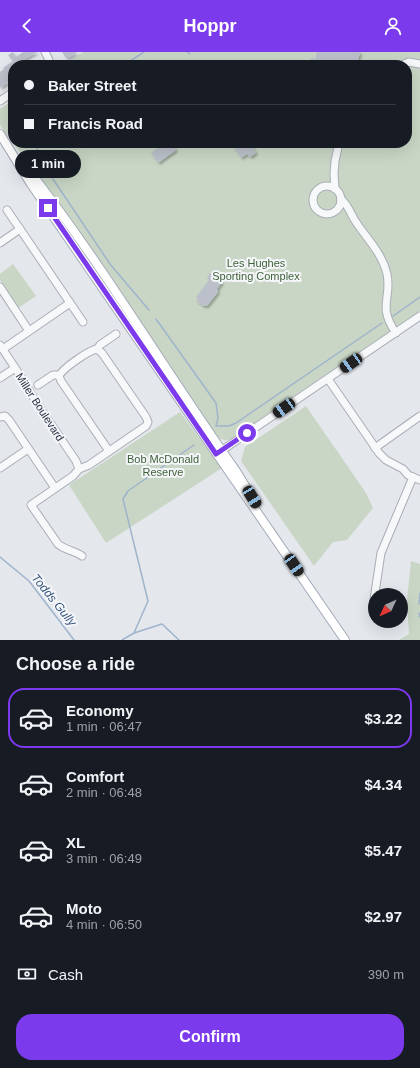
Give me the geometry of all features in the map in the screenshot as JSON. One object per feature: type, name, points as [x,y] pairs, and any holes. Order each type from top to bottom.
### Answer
[{"type":"main road","points":[[0,134],[8,146]]},
{"type":"main road","points":[[9,148],[219,453],[245,485],[268,528],[345,640]]},
{"type":"street","points":[[335,189],[334,173],[338,148]]},
{"type":"street","points":[[327,186],[334,173]]},
{"type":"street","points":[[341,199],[339,207],[336,210],[330,213],[324,213],[320,212],[314,206],[313,198],[316,191],[322,187],[327,186],[335,189],[376,249],[384,266],[388,280],[386,316],[396,333]]},
{"type":"street","points":[[7,210],[83,322]]},
{"type":"street","points":[[336,210],[347,213],[354,218]]},
{"type":"street","points":[[0,243],[20,229]]},
{"type":"street","points":[[0,287],[30,331]]},
{"type":"street","points":[[1,347],[30,331],[70,303]]},
{"type":"street","points":[[219,453],[420,316]]},
{"type":"street","points":[[59,375],[63,370],[91,351],[97,349],[100,345],[116,334]]},
{"type":"street","name":"Miller Boulevard","points":[[1,347],[76,461],[79,469]]},
{"type":"street","points":[[82,556],[58,544],[31,505],[73,476],[79,469],[87,466],[146,426],[148,421],[102,353],[97,349]]},
{"type":"street","points":[[0,378],[15,368]]},
{"type":"street","points":[[38,385],[53,375],[59,375]]},
{"type":"street","points":[[59,375],[61,381],[109,451]]},
{"type":"street","points":[[328,379],[375,448],[386,460],[403,469],[408,475],[416,478],[381,553],[375,588]]},
{"type":"street","points":[[0,417],[4,416],[7,418],[55,488]]},
{"type":"street","points":[[375,448],[420,416]]},
{"type":"street","points":[[0,468],[28,449]]},
{"type":"green space","name":"Les Hughes Sporting Complex","points":[[83,52],[420,52],[420,311],[234,438],[226,440],[218,437],[42,180],[17,148],[412,148],[412,60],[71,60]]},
{"type":"green space","points":[[8,103],[8,136],[0,125],[0,109]]},
{"type":"green space","points":[[13,264],[36,296],[18,308],[0,280],[0,274]]},
{"type":"green space","points":[[306,406],[366,493],[373,508],[347,540],[333,542],[314,566],[241,461],[245,447]]},
{"type":"green space","name":"Bob McDonald Reserve","points":[[180,412],[222,468],[106,543],[69,485]]},
{"type":"green space","points":[[411,561],[420,564],[420,640],[399,640],[409,634],[408,590]]},
{"type":"building","points":[[13,52],[16,57],[23,52],[37,52],[23,60],[12,60],[8,55]]},
{"type":"building","points":[[62,52],[77,52],[67,59]]},
{"type":"building","points":[[317,52],[360,52],[358,60],[310,60],[311,58],[315,59]]},
{"type":"building","points":[[8,64],[8,79],[6,80],[8,83],[0,88],[0,72],[4,69],[3,68]]},
{"type":"building","points":[[158,148],[175,148],[176,150],[158,163],[151,153]]},
{"type":"building","points":[[234,148],[253,148],[256,153],[250,157],[247,154],[241,158]]},
{"type":"building","points":[[210,273],[222,282],[217,289],[218,292],[207,306],[203,306],[196,301],[198,299],[196,297],[209,280],[207,278]]},
{"type":"waterway","points":[[132,60],[144,52]]},
{"type":"waterway","points":[[37,148],[39,156],[46,168]]},
{"type":"waterway","points":[[49,173],[110,264],[149,310]]},
{"type":"waterway","points":[[393,316],[420,297]]},
{"type":"waterway","points":[[156,319],[216,403],[218,418],[216,426],[229,426],[236,423],[382,323]]},
{"type":"waterway","points":[[134,633],[148,601],[123,499],[128,491],[194,445]]},
{"type":"waterway","name":"Todds Gully","points":[[0,557],[29,581],[74,640]]},
{"type":"waterway","points":[[419,604],[420,593]]},
{"type":"waterway","points":[[419,613],[420,617]]},
{"type":"waterway","name":"Todds Gully","points":[[122,640],[134,633],[162,624],[179,640]]},
{"type":"route","points":[[48,208],[216,454],[247,433]]}]
